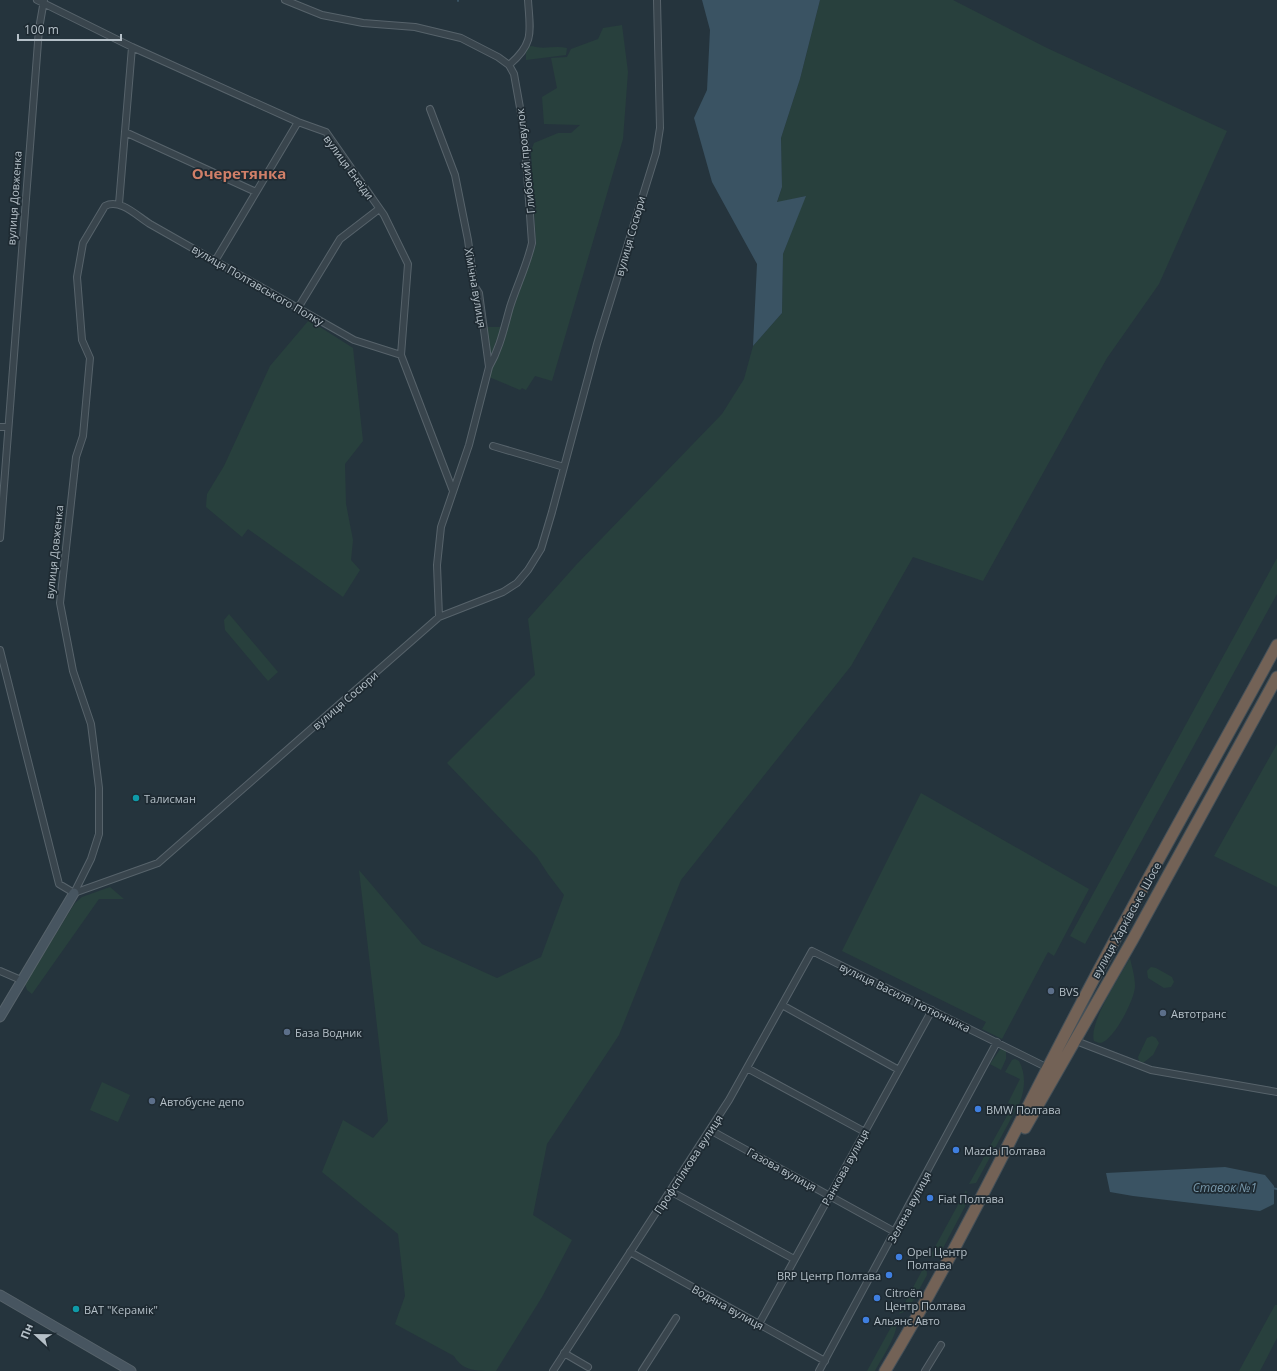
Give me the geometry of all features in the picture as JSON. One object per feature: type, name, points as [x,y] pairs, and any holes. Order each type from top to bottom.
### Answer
[{"type":"highway","name":"вулиця Харківське Шосе","points":[[885,1371],[919,1316],[1053,1070],[1088,992],[1277,645]]},
{"type":"highway","name":"вулиця Харківське Шосе","points":[[1053,1070],[1076,1040],[1277,677]]},
{"type":"main road","name":"вулиця Довженка","points":[[0,1017],[74,893]]},
{"type":"main road","points":[[0,1295],[131,1371]]},
{"type":"street","points":[[37,0],[44,2]]},
{"type":"street","points":[[284,0],[322,15],[363,23],[415,27],[461,38],[498,57],[509,65],[522,54],[530,36],[528,0]]},
{"type":"street","name":"вулиця Сосюри","points":[[74,893],[158,864],[439,618],[503,592],[517,583],[528,570],[541,548],[597,344],[656,153],[660,128],[657,0]]},
{"type":"street","name":"вулиця Енеїди","points":[[44,2],[132,47],[298,122],[326,132],[379,209],[408,264],[401,355],[453,492]]},
{"type":"street","name":"вулиця Довженка","points":[[0,538],[39,37],[44,2]]},
{"type":"street","points":[[119,204],[132,47]]},
{"type":"street","name":"Глибокий провулок","points":[[489,367],[501,341],[510,307],[528,260],[532,243],[524,130],[514,74],[509,65]]},
{"type":"street","name":"Хімічна вулиця","points":[[430,109],[455,175],[474,285],[479,293],[489,367],[469,445],[453,492]]},
{"type":"street","points":[[215,261],[298,122]]},
{"type":"street","points":[[125,132],[256,192]]},
{"type":"street","name":"вулиця Довженка","points":[[74,893],[91,859],[99,834],[99,788],[91,724],[73,671],[60,603],[76,457],[83,436],[90,358],[82,340],[77,277],[84,243],[105,206],[111,202],[119,204]]},
{"type":"street","name":"вулиця Полтавського Полку","points":[[119,204],[150,224],[354,340],[401,355]]},
{"type":"street","points":[[298,308],[340,239],[379,209]]},
{"type":"street","points":[[0,427],[8,427]]},
{"type":"street","points":[[494,446],[564,467]]},
{"type":"street","points":[[439,618],[437,565],[441,527],[453,492]]},
{"type":"street","points":[[0,650],[59,884],[74,893]]},
{"type":"street","name":"вулиця Василя Тютюнника","points":[[812,951],[1053,1070]]},
{"type":"street","name":"Профспілкова вулиця","points":[[553,1371],[710,1130],[747,1068],[812,951]]},
{"type":"street","points":[[0,971],[21,980]]},
{"type":"street","points":[[782,1005],[899,1070]]},
{"type":"street","name":"Ранкова вулиця","points":[[759,1324],[932,1010]]},
{"type":"street","points":[[1076,1040],[1151,1070],[1277,1092]]},
{"type":"street","name":"Зелена вулиця","points":[[820,1371],[997,1042]]},
{"type":"street","points":[[747,1068],[865,1132]]},
{"type":"street","name":"Газова вулиця","points":[[710,1130],[895,1232]]},
{"type":"street","points":[[670,1191],[794,1259]]},
{"type":"street","name":"Водяна вулиця","points":[[630,1252],[825,1361]]},
{"type":"street","points":[[642,1371],[676,1318]]},
{"type":"street","points":[[925,1371],[941,1345]]},
{"type":"street","points":[[564,1353],[588,1367]]},
{"type":"green space","points":[[820,0],[953,0],[1047,48],[1227,131],[1159,284],[1107,358],[983,581],[913,557],[851,666],[681,880],[619,1035],[547,1144],[533,1215],[572,1240],[542,1297],[496,1371],[470,1369],[461,1365],[454,1356],[395,1324],[405,1296],[398,1234],[322,1172],[343,1120],[373,1138],[388,1121],[359,870],[422,944],[497,978],[541,957],[564,895],[537,857],[447,763],[535,675],[528,619],[576,565],[722,414],[744,379],[753,346],[782,313],[783,254],[805,196],[777,203],[782,187],[781,138],[800,79]]},
{"type":"green space","points":[[622,25],[628,72],[623,139],[552,381],[535,376],[526,390],[522,388],[520,390],[489,377],[492,366],[503,345],[512,312],[536,245],[531,151],[534,143],[558,133],[571,133],[580,125],[544,124],[542,97],[557,88],[551,58],[567,57],[571,49],[598,39],[603,28]]},
{"type":"green space","points":[[532,46],[541,48],[567,48],[566,55],[526,60],[528,47]]},
{"type":"green space","points":[[309,320],[353,348],[363,441],[345,464],[346,504],[353,540],[351,560],[360,570],[343,597],[248,529],[242,537],[206,507],[207,494],[224,466],[270,366]]},
{"type":"green space","points":[[487,327],[501,327],[490,359]]},
{"type":"green space","points":[[1277,558],[1277,594],[1085,944],[1070,936]]},
{"type":"green space","points":[[229,614],[278,672],[268,681],[225,630],[224,620]]},
{"type":"green space","points":[[1277,744],[1277,887],[1214,856]]},
{"type":"green space","points":[[921,793],[1089,889],[1054,956],[1048,952],[1002,1039],[982,1029],[986,1022],[842,951]]},
{"type":"green space","points":[[110,887],[124,899],[99,899],[32,994],[27,990],[25,984],[75,903],[82,897]]},
{"type":"green space","points":[[1130,958],[1135,986],[1132,1000],[1124,1017],[1113,1033],[1108,1039],[1098,1043],[1094,1041],[1093,1033],[1100,1011]]},
{"type":"green space","points":[[1151,967],[1156,968],[1172,977],[1174,982],[1171,987],[1164,988],[1148,978],[1147,971]]},
{"type":"green space","points":[[1152,1036],[1156,1038],[1159,1043],[1153,1055],[1143,1063],[1139,1061],[1138,1057],[1147,1038]]},
{"type":"green space","points":[[1001,1048],[1006,1050],[1006,1059],[1001,1070],[990,1064]]},
{"type":"green space","points":[[1015,1059],[1019,1061],[1024,1076],[1024,1086],[1020,1102],[976,1183],[969,1184],[1013,1105],[1008,1103],[1020,1079],[1005,1072],[1012,1060]]},
{"type":"green space","points":[[102,1082],[130,1095],[118,1122],[90,1110]]},
{"type":"green space","points":[[966,1190],[969,1199],[942,1250],[935,1257],[929,1258]]},
{"type":"green space","points":[[926,1263],[927,1275],[908,1310],[899,1314]]},
{"type":"green space","points":[[1275,1305],[1277,1305],[1277,1338],[1260,1371],[1239,1371]]},
{"type":"green space","points":[[896,1318],[896,1330],[886,1352],[875,1371],[867,1371]]},
{"type":"water","points":[[702,0],[820,0],[800,79],[781,138],[782,187],[777,202],[806,196],[783,254],[782,313],[753,346],[757,264],[712,182],[694,118],[707,90],[710,30]]},
{"type":"water","name":"Ставок №1","points":[[1225,1167],[1265,1175],[1274,1186],[1274,1204],[1260,1211],[1110,1192],[1106,1173]]},
{"type":"waterway","points":[[1272,1188],[1277,1189]]},
{"type":"place","name":"Талисман","points":[[136,798]]},
{"type":"place","name":"BVS","points":[[1051,991]]},
{"type":"place","name":"Автотранс","points":[[1163,1013]]},
{"type":"place","name":"База Водник","points":[[287,1032]]},
{"type":"place","name":"Автобусне депо","points":[[152,1101]]},
{"type":"place","name":"BMW Полтава","points":[[978,1109]]},
{"type":"place","name":"Mazda Полтава","points":[[956,1150]]},
{"type":"place","name":"Fiat Полтава","points":[[930,1198]]},
{"type":"place","name":"Opel Центр Полтава","points":[[899,1257]]},
{"type":"place","name":"BRP Центр Полтава","points":[[889,1275]]},
{"type":"place","name":"Citroën Центр Полтава","points":[[877,1298]]},
{"type":"place","name":"ВАТ \"Керамік\"","points":[[76,1309]]},
{"type":"place","name":"Альянс Авто","points":[[866,1320]]},
{"type":"district","name":"Очеретянка","points":[[239,173]]}]
